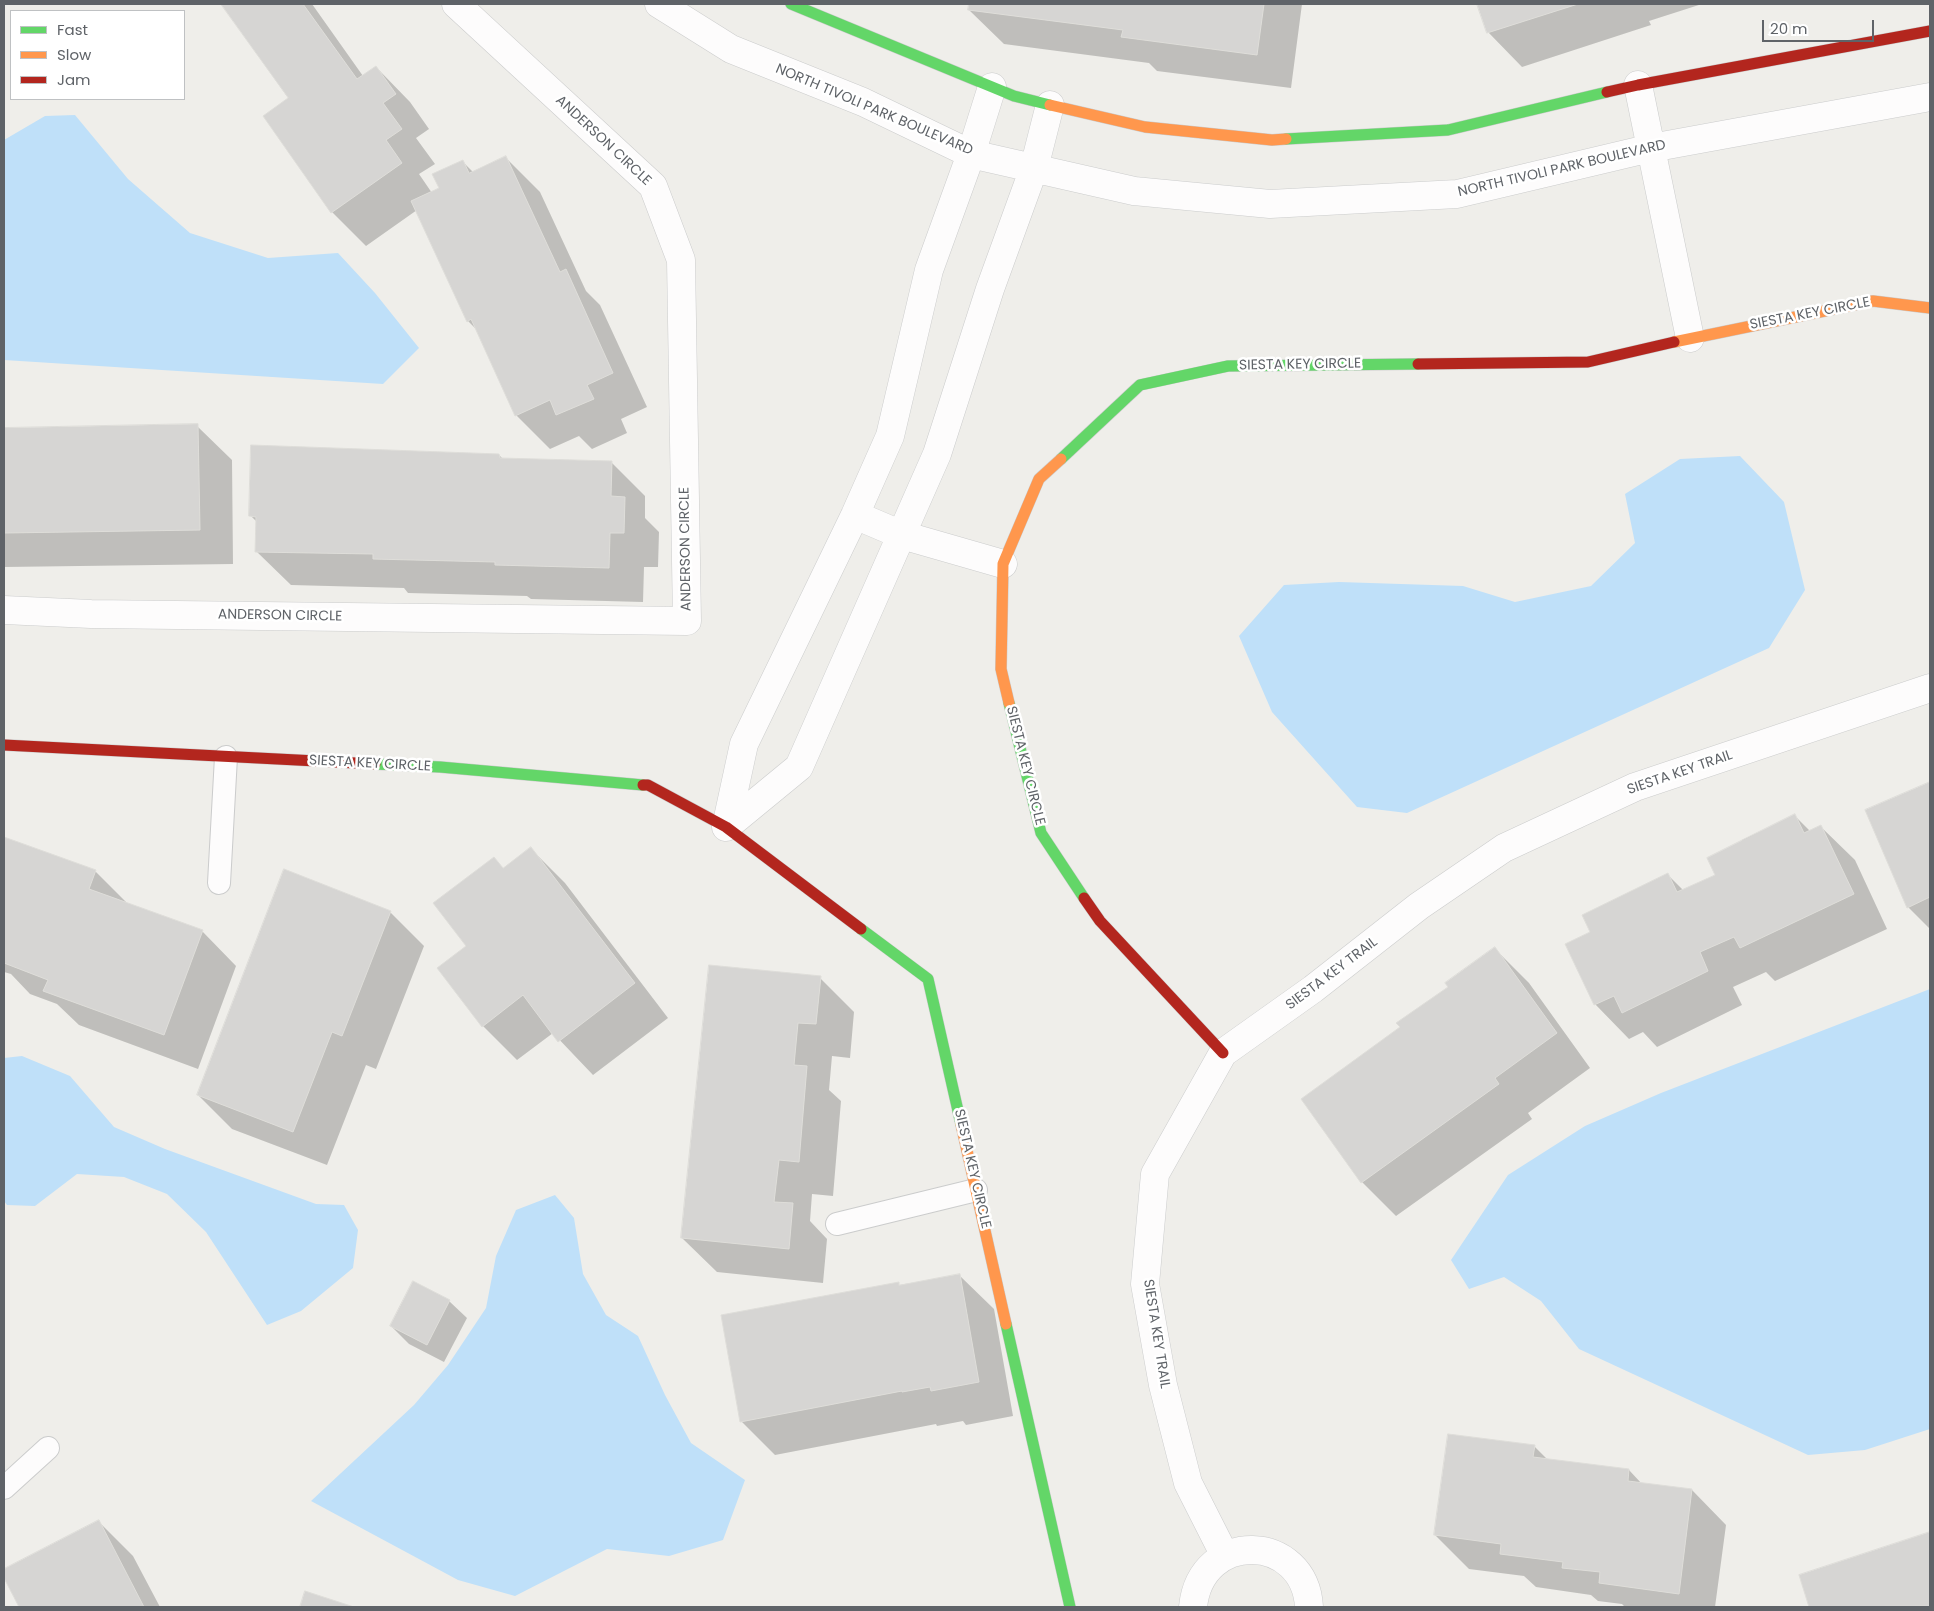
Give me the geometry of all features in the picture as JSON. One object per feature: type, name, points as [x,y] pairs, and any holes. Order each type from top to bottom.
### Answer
[{"type":"street","name":"ANDERSON CIRCLE","points":[[4,610],[92,614],[687,621],[681,260],[652,186],[456,4]]},
{"type":"street","name":"NORTH TIVOLI PARK BOULEVARD","points":[[659,4],[731,49],[863,102],[971,154],[1134,191],[1270,204],[1457,194],[1651,148],[1930,97]]},
{"type":"street","points":[[791,4],[1014,96],[1146,127],[1272,140],[1448,130],[1638,85],[1930,31]]},
{"type":"street","points":[[1638,85],[1690,338]]},
{"type":"street","points":[[726,827],[744,744],[855,515],[890,436],[929,270],[971,154],[992,87]]},
{"type":"street","points":[[726,827],[799,767],[937,454],[990,289],[1034,168],[1050,104]]},
{"type":"street","name":"SIESTA KEY CIRCLE","points":[[1224,1053],[1100,921],[1041,833],[1001,669],[1003,564],[1039,479],[1140,385],[1228,366],[1588,362],[1690,338],[1873,301],[1930,308]]},
{"type":"street","points":[[855,515],[902,535],[1003,564]]},
{"type":"street","name":"SIESTA KEY TRAIL","points":[[1225,1556],[1188,1483],[1163,1385],[1145,1284],[1155,1174],[1224,1053],[1313,989],[1420,906],[1504,848],[1635,787],[1930,688]]},
{"type":"street","name":"SIESTA KEY CIRCLE","points":[[4,745],[440,767],[648,786],[726,827],[928,979],[1070,1607]]},
{"type":"street","points":[[1193,1607],[1194,1593],[1201,1578],[1211,1565],[1225,1556],[1241,1550],[1259,1550],[1276,1555],[1290,1564],[1302,1579],[1308,1595],[1309,1607]]},
{"type":"lane","points":[[219,883],[226,757]]},
{"type":"lane","points":[[837,1224],[976,1190]]},
{"type":"lane","points":[[4,1488],[48,1448]]},
{"type":"water","points":[[75,115],[128,179],[190,233],[268,258],[338,253],[375,293],[419,348],[383,384],[4,360],[4,140],[45,116]]},
{"type":"water","points":[[1740,456],[1784,502],[1805,590],[1769,648],[1407,813],[1357,807],[1272,712],[1239,636],[1284,585],[1339,582],[1463,586],[1515,602],[1591,586],[1635,543],[1625,494],[1680,459]]},
{"type":"water","points":[[1930,989],[1930,1429],[1865,1450],[1808,1455],[1579,1349],[1541,1301],[1504,1277],[1469,1289],[1451,1260],[1508,1175],[1585,1126],[1661,1093]]},
{"type":"water","points":[[22,1056],[70,1076],[114,1127],[165,1149],[316,1204],[344,1205],[358,1230],[353,1268],[301,1311],[267,1325],[206,1232],[167,1194],[124,1177],[77,1174],[35,1206],[7,1205],[4,1201],[4,1058]]},
{"type":"water","points":[[555,1195],[574,1218],[583,1274],[606,1315],[638,1336],[665,1395],[691,1443],[745,1480],[723,1540],[669,1556],[607,1549],[515,1596],[458,1580],[311,1501],[414,1405],[448,1365],[486,1308],[496,1256],[516,1210]]},
{"type":"building","points":[[221,4],[303,4],[357,79],[376,66],[396,94],[383,103],[402,129],[386,140],[402,163],[331,213],[263,116],[288,98]]},
{"type":"building","points":[[969,4],[1264,4],[1257,55],[1121,37],[1123,30],[968,10]]},
{"type":"building","points":[[1477,4],[1578,4],[1487,33]]},
{"type":"building","points":[[506,156],[560,272],[566,269],[613,373],[587,385],[594,399],[556,415],[550,400],[515,416],[471,319],[467,322],[411,201],[439,188],[432,174],[463,160],[469,173]]},
{"type":"building","points":[[198,424],[200,530],[4,533],[4,428]]},
{"type":"building","points":[[251,445],[499,454],[500,458],[612,461],[611,496],[625,497],[624,533],[610,533],[609,568],[495,565],[495,562],[373,559],[373,554],[255,552],[256,517],[249,516]]},
{"type":"building","points":[[1930,782],[1930,897],[1907,908],[1865,810]]},
{"type":"building","points":[[1795,814],[1804,833],[1821,825],[1854,894],[1740,948],[1734,937],[1700,952],[1708,971],[1622,1013],[1614,996],[1594,1005],[1565,944],[1590,932],[1582,915],[1668,873],[1677,892],[1715,875],[1707,858]]},
{"type":"building","points":[[4,837],[96,870],[89,889],[203,930],[164,1035],[43,991],[48,980],[4,963]]},
{"type":"building","points":[[531,847],[635,983],[558,1042],[523,995],[482,1027],[437,968],[466,946],[433,903],[494,857],[503,868]]},
{"type":"building","points":[[284,869],[391,911],[342,1036],[332,1032],[293,1132],[197,1095]]},
{"type":"building","points":[[1495,947],[1557,1033],[1495,1078],[1499,1084],[1361,1183],[1301,1099],[1400,1027],[1396,1023],[1448,987],[1445,983]]},
{"type":"building","points":[[709,965],[821,976],[816,1024],[798,1023],[794,1065],[807,1066],[799,1162],[779,1160],[774,1202],[793,1203],[789,1249],[681,1238]]},
{"type":"building","points":[[960,1274],[979,1382],[931,1391],[930,1387],[902,1391],[740,1422],[721,1315],[899,1282],[899,1285]]},
{"type":"building","points":[[413,1281],[450,1300],[427,1345],[390,1326]]},
{"type":"building","points":[[1448,1434],[1535,1445],[1533,1457],[1629,1469],[1628,1481],[1692,1489],[1679,1594],[1599,1583],[1600,1572],[1562,1568],[1563,1562],[1500,1554],[1501,1544],[1434,1535]]},
{"type":"building","points":[[99,1520],[144,1607],[19,1607],[4,1578],[4,1569]]},
{"type":"building","points":[[1930,1532],[1930,1606],[1809,1607],[1799,1575]]},
{"type":"building","points":[[305,1591],[354,1607],[300,1607]]},
{"type":"traffic: fast","points":[[791,4],[1014,96],[1050,105]]},
{"type":"traffic: fast","points":[[1286,139],[1448,130],[1607,92]]},
{"type":"traffic: fast","points":[[1061,459],[1140,385],[1228,366],[1418,364]]},
{"type":"traffic: fast","points":[[1009,703],[1041,833],[1084,898]]},
{"type":"traffic: fast","points":[[375,764],[440,767],[643,785]]},
{"type":"traffic: fast","points":[[861,929],[928,979],[961,1124]]},
{"type":"traffic: fast","points":[[1006,1324],[1070,1607]]},
{"type":"traffic: slow","points":[[1050,105],[1145,127],[1272,140],[1286,139]]},
{"type":"traffic: slow","points":[[1674,342],[1873,301],[1930,308]]},
{"type":"traffic: slow","points":[[1009,703],[1001,669],[1003,564],[1039,479],[1061,459]]},
{"type":"traffic: slow","points":[[961,1124],[1006,1324]]},
{"type":"traffic: jam","points":[[1607,92],[1930,31]]},
{"type":"traffic: jam","points":[[1418,364],[1588,362],[1674,342]]},
{"type":"traffic: jam","points":[[4,745],[375,764]]},
{"type":"traffic: jam","points":[[643,785],[648,785],[726,827],[861,929]]},
{"type":"traffic: jam","points":[[1084,898],[1100,921],[1223,1053]]}]
